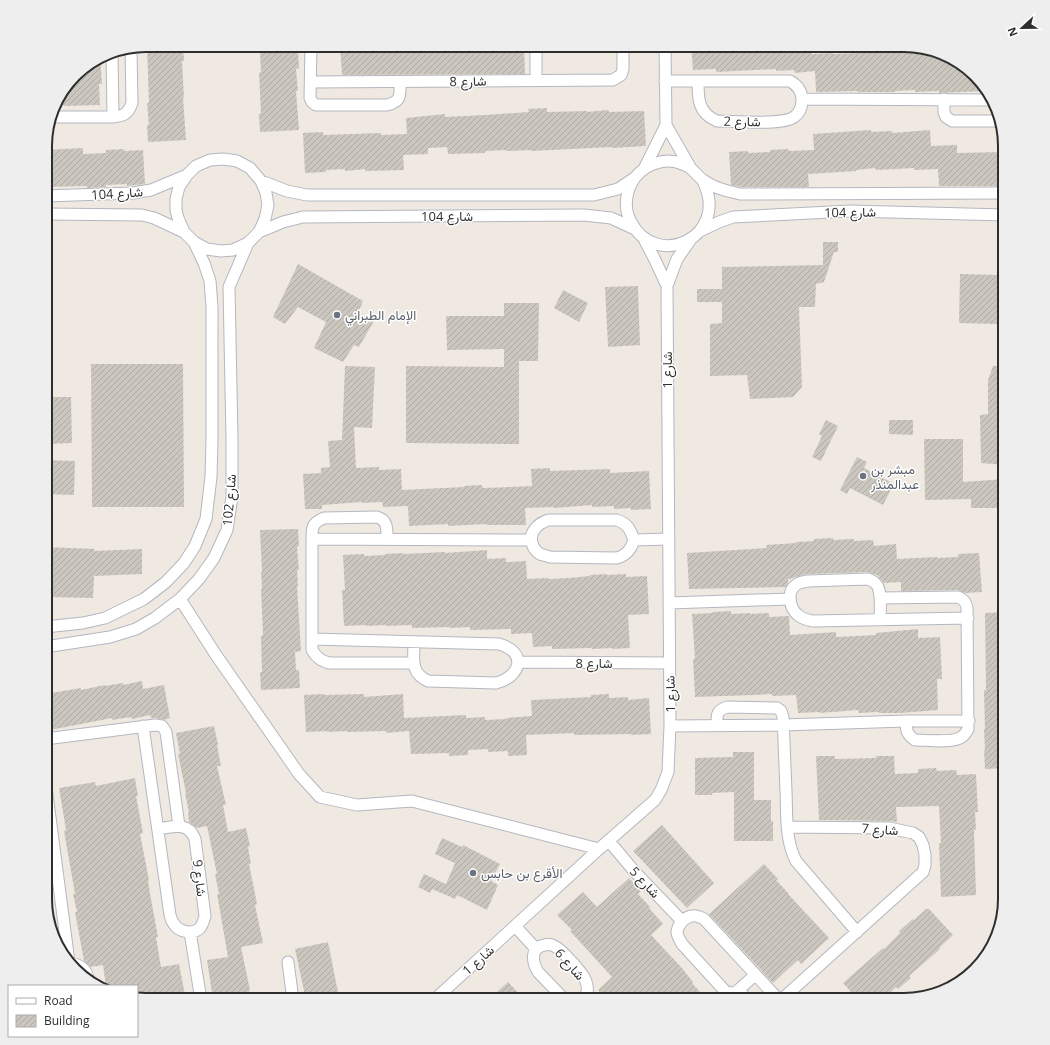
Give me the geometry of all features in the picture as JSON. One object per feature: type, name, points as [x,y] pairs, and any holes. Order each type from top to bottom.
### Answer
[{"type":"street","points":[[311,52],[310,98],[316,105],[387,105],[398,100],[400,96],[400,82]]},
{"type":"street","points":[[536,52],[536,80]]},
{"type":"street","name":"شارع 8","points":[[311,82],[613,80],[621,75],[623,69],[623,52]]},
{"type":"street","points":[[665,52],[666,125],[646,167],[634,178],[628,191],[626,204],[628,215],[639,233],[654,243],[667,246],[680,244],[695,235],[706,222],[709,212],[710,199],[708,189],[690,167],[666,125]]},
{"type":"street","points":[[57,117],[112,117],[126,114],[132,103],[131,53]]},
{"type":"street","points":[[112,59],[112,117]]},
{"type":"street","points":[[666,82],[790,80],[796,84],[802,99],[986,100]]},
{"type":"street","name":"شارع 2","points":[[698,81],[698,97],[700,106],[710,118],[717,121],[777,122],[788,120],[799,112],[802,106],[802,99]]},
{"type":"street","points":[[944,100],[944,112],[946,117],[952,121],[995,121]]},
{"type":"street","points":[[223,158],[237,161],[250,168],[261,181],[266,193],[268,205],[265,219],[259,232],[248,243],[233,250],[221,251],[207,249],[194,242],[184,232],[176,210],[176,199],[179,187],[186,175],[196,166],[210,160],[223,158]]},
{"type":"street","points":[[646,167],[660,162],[676,162],[690,167]]},
{"type":"street","name":"شارع 104","points":[[52,196],[132,194],[151,190],[186,175]]},
{"type":"street","name":"شارع 104","points":[[261,181],[288,191],[307,195],[594,195],[618,189],[634,178]]},
{"type":"street","name":"شارع 104","points":[[703,181],[721,190],[740,194],[998,193]]},
{"type":"street","name":"شارع 104","points":[[695,235],[719,222],[733,217],[850,211],[998,215]]},
{"type":"street","name":"شارع 104","points":[[52,214],[142,215],[154,218],[184,232]]},
{"type":"street","name":"شارع 104","points":[[259,232],[303,216],[584,215],[611,218],[639,233]]},
{"type":"street","name":"شارع 1","points":[[639,233],[655,260],[667,286]]},
{"type":"street","name":"شارع 1","points":[[442,993],[599,849],[655,800],[661,790],[668,772],[670,726],[667,286],[677,258],[695,235]]},
{"type":"street","name":"شارع 102","points":[[52,626],[83,623],[105,618],[144,599],[166,582],[184,563],[196,546],[206,519],[211,477],[212,306],[210,281],[204,263],[194,242]]},
{"type":"street","name":"شارع 102","points":[[52,646],[110,637],[136,629],[155,618],[180,599],[199,579],[214,558],[227,530],[232,497],[229,287],[248,243]]},
{"type":"street","points":[[212,440],[218,444],[226,444],[232,439]]},
{"type":"street","points":[[387,539],[386,523],[382,518],[324,518],[314,523],[312,528],[312,650],[317,657],[330,663],[413,663]]},
{"type":"street","points":[[548,520],[617,520],[624,522],[634,540],[627,553],[617,558],[609,558],[550,557],[540,554],[534,549],[531,540],[533,530],[548,520]]},
{"type":"street","points":[[312,539],[531,540]]},
{"type":"street","points":[[634,540],[669,539]]},
{"type":"street","points":[[880,620],[880,591],[874,582],[868,580],[808,581],[794,585],[791,591],[791,606],[799,616],[806,620],[813,621],[880,620],[968,618]]},
{"type":"street","points":[[880,598],[958,597],[966,603],[968,608],[969,721],[968,729],[965,735],[953,740],[915,740],[908,734],[906,721]]},
{"type":"street","points":[[180,599],[216,655],[299,774],[320,797],[357,805],[412,801],[599,849]]},
{"type":"street","points":[[669,603],[790,599]]},
{"type":"street","points":[[52,627],[57,629],[60,633],[60,638],[59,642],[52,645]]},
{"type":"street","points":[[312,639],[499,644],[507,646],[512,650],[516,655],[518,662],[512,675],[505,681],[496,683],[428,681],[422,679],[413,663],[414,642]]},
{"type":"street","name":"شارع 8","points":[[518,662],[669,664]]},
{"type":"street","points":[[717,725],[717,714],[721,709],[727,707],[777,708],[781,711],[784,725],[787,827],[790,848],[796,861],[857,932]]},
{"type":"street","points":[[670,726],[969,721]]},
{"type":"street","points":[[52,738],[144,726],[159,725],[164,728],[166,732],[179,826],[158,829]]},
{"type":"street","points":[[144,726],[170,915],[175,926],[180,930],[190,932],[200,993]]},
{"type":"street","name":"شارع 9","points":[[179,826],[189,830],[195,839],[205,916],[200,928],[190,932]]},
{"type":"street","name":"شارع 7","points":[[787,827],[889,828],[913,832],[919,837],[923,845],[925,855],[923,872],[788,993]]},
{"type":"street","name":"شارع 5","points":[[609,841],[634,871],[682,921]]},
{"type":"street","points":[[52,855],[66,947]]},
{"type":"street","points":[[755,974],[735,993],[725,991],[682,944],[677,932],[678,927],[687,917],[698,916],[704,919],[773,993]]},
{"type":"street","name":"شارع 6","points":[[515,926],[536,949]]},
{"type":"street","name":"شارع 6","points":[[558,993],[535,967],[534,954],[536,949],[547,944],[553,945],[559,949],[585,977],[588,990],[587,993]]},
{"type":"street","points":[[288,962],[292,993]]},
{"type":"street","points":[[738,990],[741,993]]},
{"type":"building","points":[[147,52],[183,52],[184,61],[182,61],[183,98],[186,140],[148,142],[147,125],[149,125],[147,103],[149,103]]},
{"type":"building","points":[[260,52],[298,52],[299,68],[296,69],[298,91],[296,91],[299,130],[260,132],[259,114],[261,113],[259,73],[261,72]]},
{"type":"building","points":[[340,52],[524,52],[525,74],[342,75]]},
{"type":"building","points":[[692,52],[812,52],[812,54],[833,54],[910,52],[928,55],[946,62],[961,71],[975,84],[980,91],[939,93],[939,91],[915,92],[915,90],[895,92],[816,92],[815,71],[795,73],[794,70],[776,71],[776,69],[716,72],[716,69],[693,70]]},
{"type":"building","points":[[101,64],[102,84],[99,84],[100,105],[61,105],[75,84],[84,75]]},
{"type":"building","points":[[547,108],[547,112],[587,112],[608,110],[609,112],[644,111],[646,146],[531,151],[506,150],[485,151],[485,153],[448,154],[447,147],[428,148],[428,154],[403,155],[404,170],[365,171],[365,169],[345,171],[345,169],[305,173],[303,133],[323,132],[323,135],[381,133],[381,135],[407,134],[406,118],[445,114],[445,117],[529,112],[528,109]]},
{"type":"building","points":[[871,130],[871,132],[892,131],[892,133],[930,130],[931,146],[957,145],[957,153],[998,152],[998,186],[939,186],[938,169],[914,170],[914,168],[876,170],[875,168],[856,171],[808,174],[809,187],[741,187],[731,185],[729,152],[770,152],[770,150],[788,149],[789,151],[814,150],[813,134]]},
{"type":"building","points":[[83,148],[83,154],[106,153],[106,150],[143,150],[145,184],[127,186],[127,184],[106,185],[106,187],[87,188],[87,186],[52,187],[52,150]]},
{"type":"building","points":[[823,242],[838,242],[838,252],[834,252],[824,282],[816,284],[815,307],[799,307],[802,387],[793,397],[750,399],[747,375],[710,376],[710,324],[722,323],[722,302],[697,302],[697,289],[722,289],[722,267],[823,265]]},
{"type":"building","name":"الإمام الطبراني","points":[[298,264],[363,301],[358,313],[374,321],[359,347],[354,345],[343,362],[314,348],[326,322],[298,307],[285,324],[273,317]]},
{"type":"building","points":[[960,274],[998,275],[998,324],[959,323]]},
{"type":"building","points":[[638,286],[640,345],[608,347],[605,287]]},
{"type":"building","points":[[563,290],[588,303],[579,322],[554,308]]},
{"type":"building","points":[[504,303],[539,303],[538,361],[519,361],[519,444],[406,443],[406,366],[504,367],[504,349],[447,350],[446,316],[504,316]]},
{"type":"building","points":[[91,364],[183,364],[184,507],[92,507]]},
{"type":"building","points":[[345,366],[375,367],[372,428],[354,427],[356,468],[379,467],[379,470],[401,469],[402,490],[482,485],[483,488],[532,486],[531,469],[550,468],[550,471],[610,469],[610,473],[649,471],[651,509],[614,509],[614,506],[592,507],[592,505],[554,508],[525,508],[526,525],[486,524],[448,526],[448,524],[409,526],[408,506],[383,507],[382,502],[362,502],[322,505],[322,509],[305,509],[303,474],[321,473],[321,468],[330,467],[328,441],[342,440]]},
{"type":"building","points":[[993,366],[998,366],[998,464],[981,463],[980,415],[988,414],[988,380]]},
{"type":"building","points":[[52,397],[71,397],[72,443],[52,444]]},
{"type":"building","points":[[826,420],[838,426],[821,461],[812,457],[822,436],[819,434]]},
{"type":"building","points":[[889,420],[913,420],[913,435],[889,434]]},
{"type":"building","points":[[924,439],[963,439],[963,482],[998,480],[998,508],[971,508],[971,499],[925,500]]},
{"type":"building","name":"مبشر بن عبدالمنذر","points":[[857,457],[867,462],[864,468],[894,484],[883,505],[850,488],[847,494],[840,490]]},
{"type":"building","points":[[52,460],[75,461],[74,495],[52,494]]},
{"type":"building","points":[[298,529],[299,546],[297,547],[299,570],[297,570],[297,586],[301,651],[295,652],[296,670],[299,670],[300,688],[261,690],[261,636],[263,635],[260,530]]},
{"type":"building","points":[[833,538],[833,540],[873,540],[874,546],[896,544],[897,559],[958,557],[958,554],[979,553],[982,592],[965,593],[958,590],[901,591],[901,582],[884,583],[879,576],[868,572],[802,575],[788,579],[786,587],[689,589],[687,553],[767,548],[766,545]]},
{"type":"building","points":[[52,547],[95,549],[94,551],[142,549],[142,574],[94,576],[93,598],[52,597]]},
{"type":"building","points":[[487,550],[487,559],[506,558],[506,562],[526,561],[527,579],[569,578],[607,574],[626,574],[626,577],[647,576],[649,614],[628,615],[630,648],[612,649],[552,649],[552,646],[533,647],[532,633],[511,634],[511,629],[470,630],[470,627],[412,628],[412,625],[344,626],[342,590],[345,590],[343,555],[364,554],[364,556]]},
{"type":"building","points":[[731,611],[731,614],[769,613],[769,617],[789,616],[790,635],[836,632],[836,637],[876,635],[876,633],[918,629],[918,638],[940,637],[942,679],[937,679],[938,710],[901,713],[859,713],[858,710],[798,713],[796,695],[772,696],[772,694],[695,697],[693,659],[695,659],[692,614]]},
{"type":"building","points":[[998,612],[998,768],[985,769],[984,690],[986,690],[985,613]]},
{"type":"building","points":[[142,681],[143,689],[164,685],[170,718],[164,720],[151,718],[150,715],[132,719],[131,717],[112,720],[112,718],[52,730],[52,693],[123,683],[123,685]]},
{"type":"building","points":[[364,694],[364,697],[403,694],[404,718],[466,715],[466,718],[485,717],[485,720],[532,716],[531,700],[591,697],[591,695],[609,694],[609,698],[628,697],[628,700],[649,698],[651,734],[574,735],[574,733],[526,735],[527,755],[508,756],[508,751],[488,752],[488,749],[468,750],[468,755],[449,756],[449,753],[411,754],[409,731],[386,733],[386,731],[306,732],[304,695]]},
{"type":"building","points":[[214,726],[221,766],[217,766],[226,805],[223,805],[228,832],[246,828],[250,846],[248,847],[251,864],[249,864],[257,904],[255,905],[263,943],[241,947],[250,993],[212,993],[207,960],[228,957],[217,894],[219,894],[215,874],[217,874],[207,826],[197,828],[189,822],[189,813],[178,754],[180,754],[176,733]]},
{"type":"building","points":[[733,752],[754,752],[754,800],[771,800],[773,841],[734,841],[734,792],[712,793],[712,795],[695,795],[695,758],[733,757]]},
{"type":"building","points":[[816,756],[835,756],[835,759],[894,756],[895,774],[918,773],[918,769],[936,768],[937,771],[956,770],[957,775],[976,774],[978,812],[975,812],[976,830],[974,830],[976,895],[941,897],[939,806],[896,807],[897,822],[819,820]]},
{"type":"building","points":[[135,778],[138,796],[136,796],[143,833],[140,834],[158,937],[156,937],[161,967],[179,964],[185,993],[138,992],[138,985],[108,985],[106,984],[103,965],[91,967],[84,961],[75,912],[77,912],[73,894],[75,894],[64,831],[66,830],[59,788],[95,782],[96,786]]},
{"type":"building","points":[[662,825],[714,883],[687,908],[633,851]]},
{"type":"building","name":"الأقرع بن حابس","points":[[442,838],[462,847],[463,845],[500,864],[491,881],[498,885],[487,910],[457,895],[455,899],[432,889],[430,893],[418,887],[424,874],[446,884],[455,863],[435,854]]},
{"type":"building","points":[[764,864],[778,879],[776,880],[788,894],[829,938],[801,964],[798,960],[773,983],[709,914]]},
{"type":"building","points":[[629,878],[641,891],[638,894],[663,924],[651,935],[681,967],[701,993],[601,993],[598,990],[612,977],[570,931],[572,930],[557,915],[583,892],[597,907]]},
{"type":"building","points":[[926,909],[929,909],[953,935],[939,948],[940,949],[909,976],[911,978],[898,989],[896,987],[890,993],[852,993],[843,983],[883,948],[884,949],[900,933],[899,931],[913,919],[914,920]]},
{"type":"building","points":[[328,942],[338,993],[304,993],[295,949]]},
{"type":"building","points":[[508,982],[518,993],[496,993]]},
{"type":"place","name":"الإمام الطبراني","points":[[337,315]]},
{"type":"place","name":"مبشر بن عبدالمنذر","points":[[863,476]]},
{"type":"place","name":"الأقرع بن حابس","points":[[473,873]]}]
